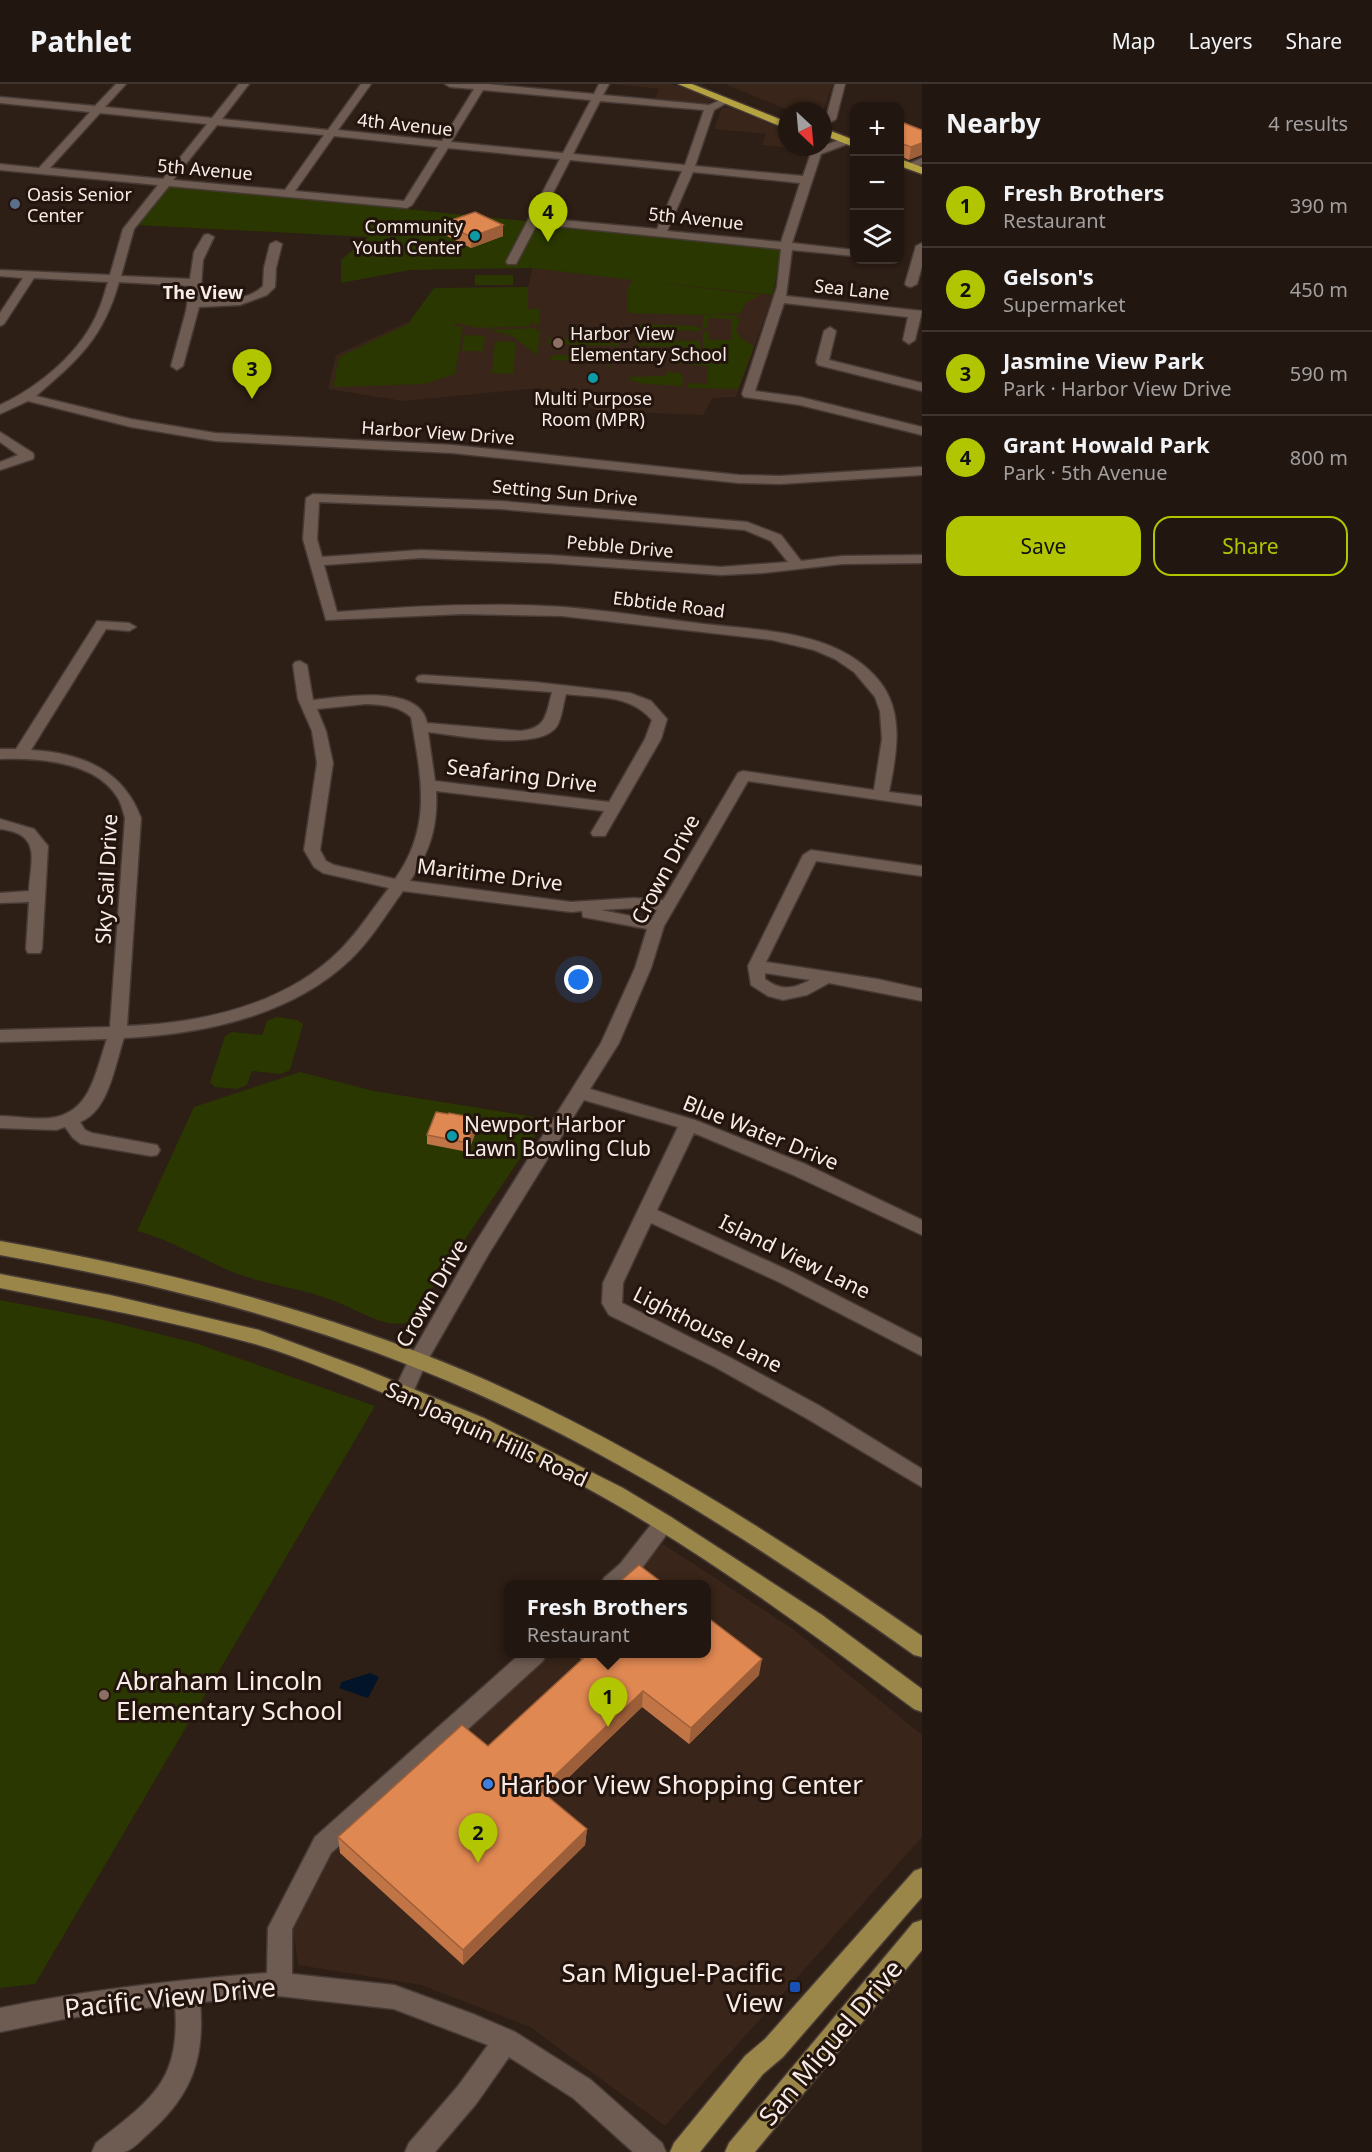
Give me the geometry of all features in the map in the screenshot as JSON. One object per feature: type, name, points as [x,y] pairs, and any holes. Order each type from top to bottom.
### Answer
[{"type":"highway","points":[[683,84],[778,122]]},
{"type":"highway","points":[[705,84],[778,113]]},
{"type":"highway","points":[[832,135],[850,142]]},
{"type":"highway","points":[[832,144],[850,151]]},
{"type":"highway","points":[[904,166],[922,171]]},
{"type":"highway","points":[[904,167],[922,179]]},
{"type":"main road","name":"San Joaquin Hills Road","points":[[0,1248],[80,1261],[205,1292],[315,1324],[447,1372],[579,1433],[677,1487],[776,1547],[922,1648]]},
{"type":"main road","name":"San Joaquin Hills Road","points":[[0,1281],[110,1302],[259,1338],[477,1424],[616,1494],[664,1523],[814,1622],[922,1702]]},
{"type":"main road","name":"San Miguel Drive","points":[[683,2152],[754,2065],[774,2048],[922,1879]]},
{"type":"main road","name":"San Miguel Drive","points":[[738,2152],[922,1931]]},
{"type":"street","points":[[42,171],[121,84]]},
{"type":"street","points":[[0,411],[27,397],[68,362],[92,334],[105,310],[129,228],[244,84]]},
{"type":"street","points":[[287,195],[366,84]]},
{"type":"street","points":[[450,84],[481,85],[710,108],[724,101]]},
{"type":"street","points":[[512,262],[604,84]]},
{"type":"street","points":[[832,115],[840,84]]},
{"type":"street","points":[[445,144],[481,85]]},
{"type":"street","name":"4th Avenue","points":[[0,100],[807,180]]},
{"type":"street","points":[[661,232],[689,168],[710,108]]},
{"type":"street","points":[[850,142],[816,152],[786,246],[786,269],[779,299],[748,394],[800,401],[922,432]]},
{"type":"street","name":"5th Avenue","points":[[0,167],[407,205],[445,144]]},
{"type":"street","points":[[904,166],[922,161]]},
{"type":"street","name":"5th Avenue","points":[[532,220],[850,252]]},
{"type":"street","points":[[177,366],[194,304],[199,251],[208,237]]},
{"type":"street","points":[[194,304],[240,302],[263,293],[269,287],[270,268],[276,244]]},
{"type":"street","points":[[911,284],[916,260],[922,246]]},
{"type":"street","points":[[0,273],[114,279],[196,277]]},
{"type":"street","points":[[0,322],[30,274]]},
{"type":"street","name":"Sea Lane","points":[[779,299],[918,314]]},
{"type":"street","points":[[909,340],[918,314]]},
{"type":"street","points":[[830,332],[822,362],[922,387]]},
{"type":"street","name":"Harbor View Drive","points":[[27,397],[131,423],[214,437],[452,449],[739,478],[780,480],[922,471]]},
{"type":"street","points":[[0,436],[28,456],[0,466]]},
{"type":"street","name":"Setting Sun Drive","points":[[316,562],[309,527],[313,498],[447,501],[734,524],[756,528],[776,538],[783,544],[797,565]]},
{"type":"street","name":"Pebble Drive","points":[[316,562],[421,554],[549,559],[699,571],[742,571],[842,560],[922,559]]},
{"type":"street","name":"Ebbtide Road","points":[[316,562],[331,617],[399,611],[562,612],[629,618],[775,637],[806,644],[840,657],[854,665],[875,685],[882,696],[890,736],[881,795]]},
{"type":"street","points":[[21,754],[102,624],[129,627]]},
{"type":"street","points":[[0,1036],[158,1029],[234,1016],[280,998],[320,976],[351,949],[399,885],[422,849],[427,835],[429,813],[427,785],[418,715],[414,709],[396,701],[307,705],[300,664]]},
{"type":"street","points":[[423,679],[560,689],[639,700],[652,709],[660,719],[654,740],[599,833]]},
{"type":"street","points":[[420,727],[521,736],[537,734],[550,725],[560,689]]},
{"type":"street","name":"Maritime Drive","points":[[307,705],[319,731],[325,763],[312,850],[320,864],[333,870],[399,885],[576,908],[634,903],[667,905]]},
{"type":"street","name":"Sky Sail Drive","points":[[0,754],[21,754],[64,760],[95,771],[119,788],[131,805],[133,818],[118,1031],[94,1101],[87,1110],[70,1120]]},
{"type":"street","name":"Crown Drive","points":[[403,1393],[417,1362],[481,1250],[610,1043],[643,968],[656,926],[743,776],[922,801]]},
{"type":"street","name":"Seafaring Drive","points":[[427,785],[613,807]]},
{"type":"street","points":[[0,825],[24,829],[38,840],[40,846],[34,949]]},
{"type":"street","points":[[826,977],[808,990],[796,994],[779,993],[764,987],[757,981],[756,966],[811,855],[922,871]]},
{"type":"street","points":[[0,898],[37,896]]},
{"type":"street","points":[[627,920],[634,903]]},
{"type":"street","name":"Maritime Drive","points":[[576,908],[590,914],[656,926]]},
{"type":"street","points":[[756,966],[877,985],[922,995]]},
{"type":"street","name":"Blue Water Drive","points":[[578,1092],[689,1124],[798,1169],[922,1228]]},
{"type":"street","points":[[0,1122],[44,1124],[70,1120],[79,1134],[87,1138],[151,1150]]},
{"type":"street","name":"Lighthouse Lane","points":[[689,1124],[645,1212],[614,1283],[612,1303],[616,1310],[722,1362],[813,1412],[922,1479]]},
{"type":"street","name":"Island View Lane","points":[[645,1212],[765,1265],[838,1301],[922,1348]]},
{"type":"street","points":[[617,1580],[628,1570],[664,1523]]},
{"type":"street","points":[[279,1984],[280,1928],[323,1845],[529,1658]]},
{"type":"street","name":"Pacific View Drive","points":[[0,2020],[69,2006],[187,1990],[279,1984],[394,1997],[473,2026],[506,2041],[582,2089],[653,2152]]},
{"type":"street","points":[[105,2152],[153,2113],[168,2097],[179,2079],[186,2060],[189,2040],[187,1990]]},
{"type":"street","points":[[418,2152],[467,2095],[506,2041]]},
{"type":"shaded area","points":[[613,84],[672,84],[715,100],[703,105],[654,101],[659,89]]},
{"type":"shaded area","points":[[725,84],[833,84],[826,102],[778,102],[778,106]]},
{"type":"shaded area","points":[[728,107],[778,127],[778,147],[762,145],[766,134],[714,129],[722,108]]},
{"type":"shaded area","name":"Harbor View Elementary School","points":[[532,268],[773,295],[736,397],[712,398],[703,415],[598,411],[539,388],[403,401],[328,389],[336,355],[412,320],[434,288],[528,287]]},
{"type":"shaded area","points":[[663,1544],[793,1629],[922,1735],[922,1837],[665,2126],[530,2027],[421,1985],[298,1965],[293,1930],[333,1852],[543,1658],[711,1658],[711,1580],[626,1580]]},
{"type":"green space","points":[[170,185],[782,247],[773,295],[634,280],[761,295],[745,303],[741,313],[700,315],[628,313],[628,289],[632,280],[532,268],[410,270],[341,283],[341,260],[368,237],[137,225]]},
{"type":"green space","points":[[475,275],[513,275],[513,285],[475,285]]},
{"type":"green space","points":[[528,287],[528,309],[540,309],[539,325],[531,322],[529,323],[534,326],[479,328],[456,323],[453,326],[463,327],[455,374],[424,384],[333,387],[339,357],[412,322],[409,322],[434,288]]},
{"type":"green space","points":[[737,315],[740,320],[736,330],[739,336],[754,347],[738,389],[688,388],[687,383],[708,384],[708,366],[671,363],[672,359],[697,359],[703,349],[703,331],[708,331],[709,340],[731,340],[731,319],[708,318],[708,328],[703,328],[703,316]]},
{"type":"green space","points":[[640,324],[701,328],[700,331],[633,329],[640,327]]},
{"type":"green space","points":[[534,328],[540,332],[537,355],[512,336],[488,330]]},
{"type":"green space","points":[[464,335],[485,336],[483,351],[462,351]]},
{"type":"green space","points":[[549,338],[608,340],[604,343],[620,343],[620,346],[548,344]]},
{"type":"green space","points":[[639,340],[700,341],[701,348],[633,346],[638,344]]},
{"type":"green space","points":[[495,341],[516,342],[513,374],[492,373]]},
{"type":"green space","points":[[554,355],[620,356],[619,362],[609,361],[609,368],[606,362],[551,360],[549,358]]},
{"type":"green space","points":[[666,372],[682,373],[683,386],[644,384],[629,380],[630,377],[665,376]]},
{"type":"green space","points":[[276,1017],[297,1020],[303,1024],[290,1070],[281,1074],[252,1071],[247,1085],[237,1089],[215,1087],[210,1082],[225,1036],[232,1032],[262,1035],[267,1021]]},
{"type":"green space","points":[[300,1072],[374,1091],[547,1119],[408,1323],[388,1323],[322,1297],[235,1273],[137,1231],[194,1107]]},
{"type":"green space","name":"Abraham Lincoln Elementary School","points":[[0,1300],[99,1319],[195,1343],[375,1406],[35,1984],[0,1988]]},
{"type":"water","points":[[370,1673],[379,1677],[368,1698],[339,1688],[342,1682]]},
{"type":"building","points":[[904,123],[922,130],[922,143],[911,147],[904,144]]},
{"type":"building","points":[[475,212],[503,225],[471,237],[443,223]]},
{"type":"building","name":"Newport Harbor Lawn Bowling Club","points":[[436,1112],[477,1120],[468,1143],[427,1135]]},
{"type":"building","points":[[639,1565],[659,1580],[622,1580]]},
{"type":"building","name":"Harbor View Shopping Center","points":[[711,1620],[762,1659],[691,1728],[643,1691],[540,1790],[587,1829],[463,1950],[338,1837],[462,1725],[488,1746],[584,1658],[711,1658]]},
{"type":"place","name":"Oasis Senior Center","points":[[15,204]]},
{"type":"place","name":"Community Youth Center","points":[[475,236]]},
{"type":"place","name":"Grant Howald Park","points":[[548,242]]},
{"type":"place","name":"Harbor View Elementary School","points":[[558,343]]},
{"type":"place","name":"Multi Purpose Room (MPR)","points":[[593,378]]},
{"type":"place","name":"Jasmine View Park","points":[[252,399]]},
{"type":"place","name":"Newport Harbor Lawn Bowling Club","points":[[452,1136]]},
{"type":"place","name":"Abraham Lincoln Elementary School","points":[[104,1695]]},
{"type":"place","name":"Fresh Brothers","points":[[608,1727]]},
{"type":"place","name":"Harbor View Shopping Center","points":[[488,1784]]},
{"type":"place","name":"Gelson's","points":[[478,1863]]},
{"type":"place","name":"San Miguel-Pacific View","points":[[795,1987]]},
{"type":"district","name":"The View","points":[[203,292]]}]
